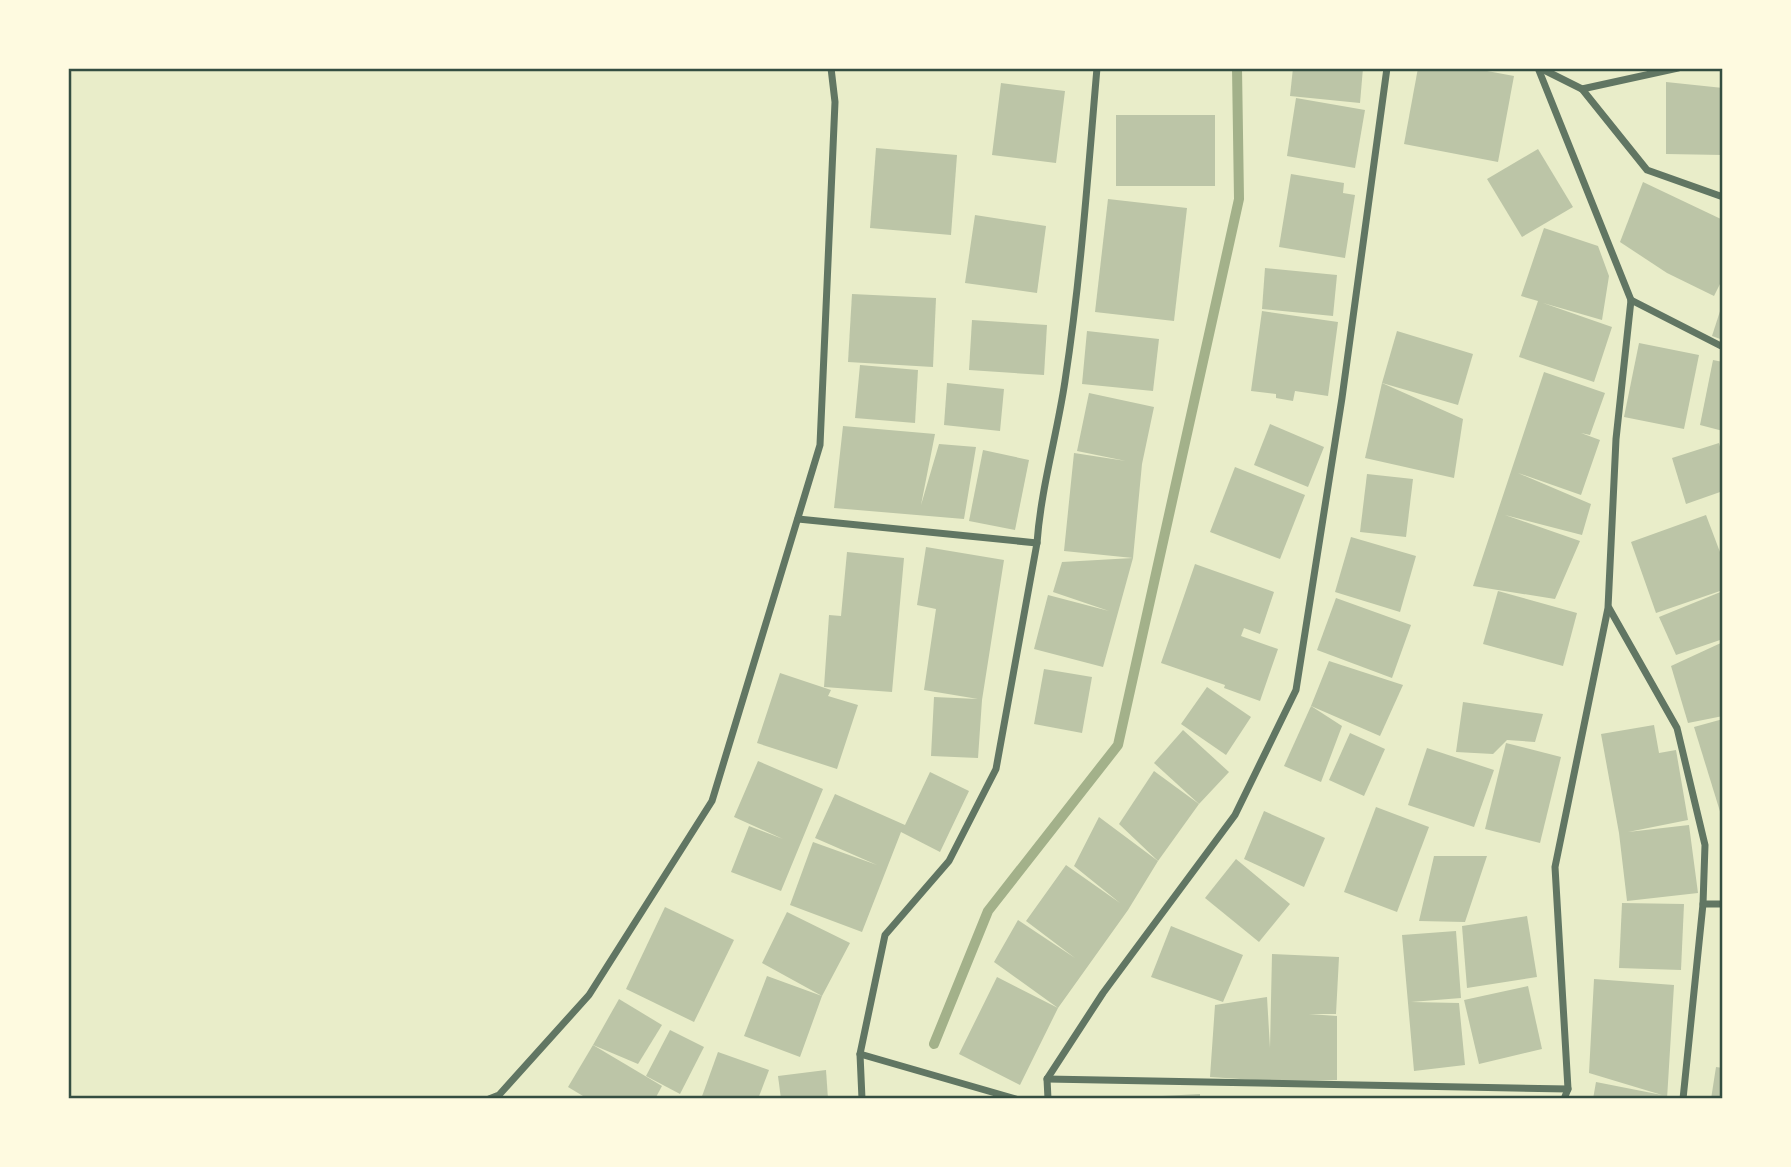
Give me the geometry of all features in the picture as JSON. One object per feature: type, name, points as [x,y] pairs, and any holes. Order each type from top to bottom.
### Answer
[{"type":"street","points":[[489,1099],[500,1097],[589,995],[712,801],[820,445],[835,102],[831,68]]},
{"type":"street","points":[[862,1099],[860,1054],[885,935],[949,861],[996,769],[1037,543],[1039,513],[1065,382],[1085,210],[1097,68]]},
{"type":"street","points":[[1048,1099],[1047,1079],[1103,993],[1235,815],[1296,690],[1342,398],[1387,68]]},
{"type":"street","points":[[1539,68],[1582,89],[1647,170],[1723,197]]},
{"type":"street","points":[[1539,68],[1631,300],[1616,439],[1608,608],[1555,867],[1568,1089],[1564,1099]]},
{"type":"street","points":[[1582,89],[1685,68]]},
{"type":"street","points":[[1631,300],[1723,347]]},
{"type":"street","points":[[798,519],[1037,543]]},
{"type":"street","points":[[1608,608],[1677,728],[1705,845],[1703,904],[1683,1099]]},
{"type":"street","points":[[1703,904],[1723,904]]},
{"type":"street","points":[[860,1054],[1016,1099]]},
{"type":"street","points":[[1047,1079],[1568,1089]]},
{"type":"building","points":[[906,68],[937,68],[937,71],[906,71]]},
{"type":"building","points":[[1293,68],[1363,68],[1360,103],[1290,96]]},
{"type":"building","points":[[1418,68],[1471,68],[1514,76],[1498,162],[1404,144]]},
{"type":"building","points":[[1666,82],[1723,88],[1723,155],[1666,154]]},
{"type":"building","points":[[1001,83],[1065,91],[1056,163],[992,155]]},
{"type":"building","points":[[1296,98],[1365,110],[1355,168],[1287,156]]},
{"type":"building","points":[[1116,115],[1215,115],[1215,186],[1116,186]]},
{"type":"building","points":[[876,148],[957,155],[951,235],[870,228]]},
{"type":"building","points":[[1538,149],[1573,207],[1522,237],[1487,179]]},
{"type":"building","points":[[1291,174],[1344,183],[1343,193],[1355,195],[1345,258],[1279,247]]},
{"type":"building","points":[[1643,182],[1723,220],[1723,278],[1714,296],[1667,273],[1620,242]]},
{"type":"building","points":[[1108,199],[1187,208],[1174,321],[1095,312]]},
{"type":"building","points":[[975,215],[1046,226],[1037,293],[965,283]]},
{"type":"building","points":[[1544,228],[1598,246],[1609,276],[1602,320],[1543,303],[1612,327],[1594,382],[1519,357],[1538,301],[1521,296]]},
{"type":"building","points":[[1265,268],[1337,275],[1333,316],[1262,309]]},
{"type":"building","points":[[852,294],[936,298],[933,367],[848,362]]},
{"type":"building","points":[[1723,306],[1723,340],[1712,336]]},
{"type":"building","points":[[1262,311],[1338,322],[1328,396],[1295,391],[1293,401],[1276,398],[1276,394],[1251,391]]},
{"type":"building","points":[[972,320],[1047,325],[1044,375],[969,370]]},
{"type":"building","points":[[1087,331],[1159,339],[1153,391],[1082,384]]},
{"type":"building","points":[[1397,331],[1473,354],[1458,405],[1382,383]]},
{"type":"building","points":[[1639,343],[1699,355],[1684,429],[1624,417]]},
{"type":"building","points":[[1713,360],[1723,362],[1723,431],[1700,425]]},
{"type":"building","points":[[860,365],[918,370],[915,423],[855,418]]},
{"type":"building","points":[[1544,372],[1605,393],[1590,435],[1581,433],[1600,440],[1581,495],[1518,473],[1591,504],[1582,535],[1505,515],[1580,541],[1555,599],[1473,586]]},
{"type":"building","points":[[947,383],[1004,389],[1000,431],[944,425]]},
{"type":"building","points":[[1382,383],[1463,419],[1454,478],[1365,458]]},
{"type":"building","points":[[1089,393],[1154,407],[1142,464],[1133,558],[1064,551],[1074,453],[1126,461],[1077,451]]},
{"type":"building","points":[[1270,424],[1324,447],[1308,487],[1254,465]]},
{"type":"building","points":[[843,426],[935,434],[921,505],[939,444],[976,447],[964,519],[834,508]]},
{"type":"building","points":[[1719,443],[1723,458],[1723,491],[1686,504],[1672,458]]},
{"type":"building","points":[[983,450],[1029,460],[1015,530],[969,521]]},
{"type":"building","points":[[1235,467],[1305,495],[1280,559],[1210,532]]},
{"type":"building","points":[[1367,474],[1413,479],[1406,537],[1360,532]]},
{"type":"building","points":[[1706,515],[1723,560],[1723,590],[1656,613],[1631,542]]},
{"type":"building","points":[[1351,537],[1416,556],[1400,612],[1335,592]]},
{"type":"building","points":[[926,547],[1004,560],[982,700],[978,758],[931,756],[934,697],[978,699],[924,690],[936,609],[917,605]]},
{"type":"building","points":[[847,552],[904,558],[892,692],[824,687],[829,615],[841,616]]},
{"type":"building","points":[[1133,558],[1103,667],[1034,649],[1048,595],[1109,611],[1053,592],[1062,562]]},
{"type":"building","points":[[1195,564],[1274,592],[1260,634],[1244,628],[1241,636],[1278,649],[1260,701],[1224,688],[1225,685],[1161,663]]},
{"type":"building","points":[[1498,591],[1577,613],[1563,666],[1483,644]]},
{"type":"building","points":[[1723,591],[1723,639],[1676,655],[1659,617]]},
{"type":"building","points":[[1336,598],[1411,625],[1392,678],[1317,650]]},
{"type":"building","points":[[1723,642],[1723,716],[1688,723],[1671,666]]},
{"type":"building","points":[[1329,661],[1403,685],[1380,736],[1311,706]]},
{"type":"building","points":[[1044,669],[1092,677],[1082,733],[1034,724]]},
{"type":"building","points":[[780,673],[831,690],[828,696],[858,705],[837,769],[757,743]]},
{"type":"building","points":[[1207,687],[1251,717],[1226,755],[1181,724]]},
{"type":"building","points":[[1463,702],[1543,714],[1535,742],[1507,740],[1493,754],[1456,752]]},
{"type":"building","points":[[1311,706],[1342,726],[1321,782],[1284,766]]},
{"type":"building","points":[[1723,719],[1723,818],[1722,818],[1694,727]]},
{"type":"building","points":[[1654,725],[1659,753],[1676,750],[1688,820],[1628,832],[1689,825],[1698,893],[1627,901],[1619,833],[1601,734]]},
{"type":"building","points":[[1183,730],[1229,772],[1199,804],[1154,763]]},
{"type":"building","points":[[1350,733],[1385,749],[1364,796],[1329,780]]},
{"type":"building","points":[[1506,743],[1561,757],[1540,843],[1485,829]]},
{"type":"building","points":[[1427,748],[1494,770],[1474,827],[1408,805]]},
{"type":"building","points":[[758,761],[823,789],[781,891],[731,872],[749,826],[783,839],[734,817]]},
{"type":"building","points":[[1154,771],[1199,804],[1158,861],[1119,824]]},
{"type":"building","points":[[930,772],[969,791],[940,852],[901,832],[862,932],[790,905],[813,842],[877,865],[815,838],[835,794],[905,825]]},
{"type":"building","points":[[1376,807],[1429,827],[1397,912],[1344,892]]},
{"type":"building","points":[[1264,811],[1325,838],[1304,887],[1244,859]]},
{"type":"building","points":[[1099,817],[1158,861],[1128,910],[1058,1008],[994,962],[1018,920],[1075,958],[1026,921],[1066,865],[1120,903],[1074,866]]},
{"type":"building","points":[[1434,856],[1487,856],[1465,922],[1419,921]]},
{"type":"building","points":[[1236,859],[1290,904],[1259,942],[1205,898]]},
{"type":"building","points":[[1622,903],[1684,904],[1681,970],[1619,968]]},
{"type":"building","points":[[665,907],[734,940],[694,1022],[626,989]]},
{"type":"building","points":[[787,912],[850,943],[822,996],[762,963]]},
{"type":"building","points":[[1527,916],[1537,977],[1467,988],[1462,926]]},
{"type":"building","points":[[1171,926],[1243,955],[1223,1002],[1151,977]]},
{"type":"building","points":[[1456,931],[1461,998],[1411,1002],[1459,1003],[1465,1065],[1414,1071],[1402,935]]},
{"type":"building","points":[[1272,954],[1339,957],[1336,1014],[1309,1014],[1337,1016],[1337,1080],[1271,1081],[1210,1077],[1215,1005],[1267,997],[1270,1048]]},
{"type":"building","points":[[767,976],[822,996],[800,1057],[744,1036]]},
{"type":"building","points":[[997,977],[1058,1008],[1020,1085],[959,1054]]},
{"type":"building","points":[[1594,979],[1674,985],[1667,1099],[1593,1099],[1596,1082],[1662,1095],[1589,1073]]},
{"type":"building","points":[[1528,986],[1542,1049],[1479,1064],[1464,1000]]},
{"type":"building","points":[[619,999],[662,1025],[638,1064],[593,1045]]},
{"type":"building","points":[[670,1030],[704,1047],[680,1094],[646,1076]]},
{"type":"building","points":[[593,1045],[662,1086],[655,1099],[588,1099],[568,1087]]},
{"type":"building","points":[[718,1052],[769,1070],[758,1099],[701,1099]]},
{"type":"building","points":[[1716,1067],[1723,1068],[1723,1099],[1711,1099]]},
{"type":"building","points":[[826,1070],[828,1099],[781,1099],[778,1076]]},
{"type":"building","points":[[1200,1094],[1200,1099],[1162,1099],[1162,1096]]},
{"type":"waterway","points":[[934,1044],[988,911],[1118,745],[1239,199],[1237,68]]}]
